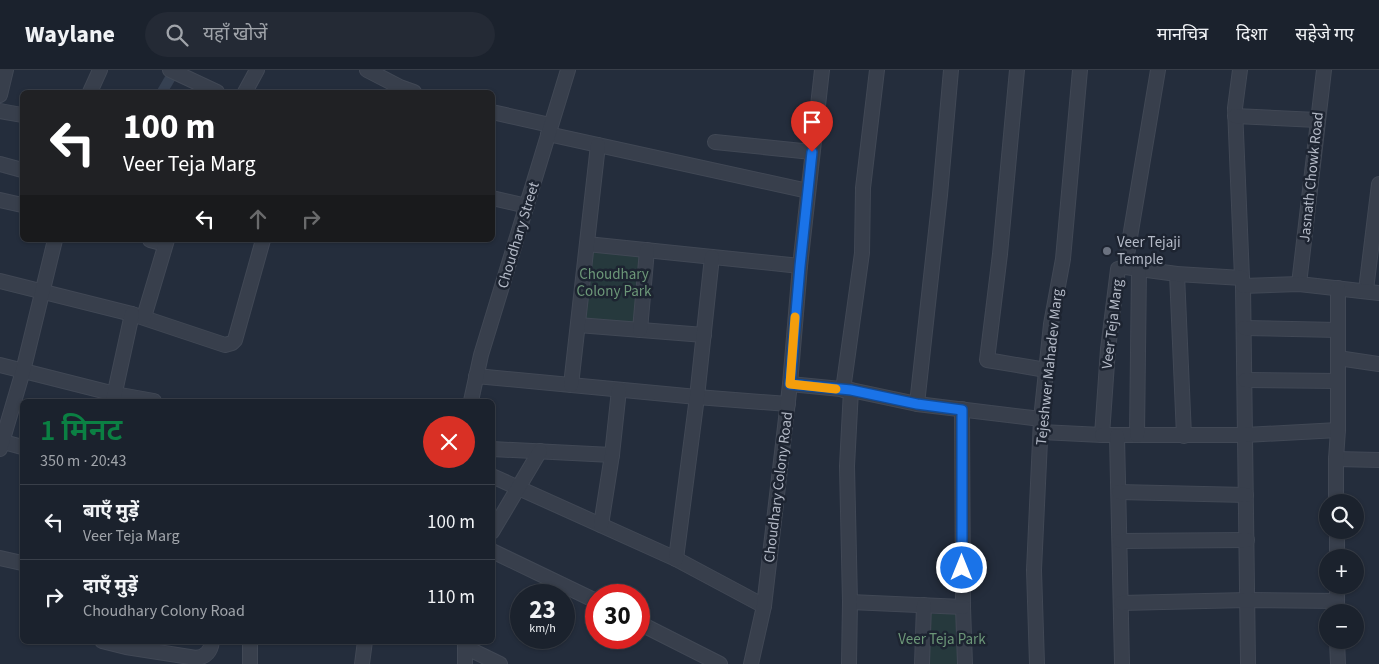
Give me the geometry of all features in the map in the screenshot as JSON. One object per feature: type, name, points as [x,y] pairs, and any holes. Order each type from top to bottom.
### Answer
[{"type":"street","points":[[0,94],[6,70]]},
{"type":"street","points":[[91,90],[100,70]]},
{"type":"street","points":[[170,70],[213,90]]},
{"type":"street","points":[[246,90],[257,70]]},
{"type":"street","name":"Choudhary Street","points":[[470,399],[481,355],[568,70]]},
{"type":"street","name":"Choudhary Colony Road","points":[[751,664],[764,606],[788,404],[800,266],[822,70]]},
{"type":"street","points":[[849,664],[847,390],[862,253],[863,188],[877,70]]},
{"type":"street","points":[[917,404],[940,195],[951,70]]},
{"type":"street","points":[[1017,70],[1000,254],[987,360],[1046,370]]},
{"type":"street","name":"Tejeshwer Mahadev Marg","points":[[1037,664],[1034,570],[1041,426],[1051,324],[1063,258],[1080,70]]},
{"type":"street","points":[[1124,267],[1158,70]]},
{"type":"street","points":[[1240,70],[1235,116],[1244,328],[1246,664]]},
{"type":"street","name":"Jasnath Chowk Road","points":[[1299,284],[1324,70]]},
{"type":"street","points":[[370,71],[410,90]]},
{"type":"street","points":[[0,111],[20,115]]},
{"type":"street","points":[[495,113],[598,145],[808,190]]},
{"type":"street","points":[[1235,116],[1317,120]]},
{"type":"street","points":[[714,142],[812,152]]},
{"type":"street","points":[[571,385],[598,145]]},
{"type":"street","points":[[0,164],[20,169]]},
{"type":"street","points":[[1373,292],[1379,184]]},
{"type":"street","points":[[495,199],[527,206]]},
{"type":"street","points":[[0,200],[20,205]]},
{"type":"street","points":[[20,447],[1,444],[23,371],[55,242]]},
{"type":"street","points":[[114,398],[138,315],[166,242]]},
{"type":"street","points":[[0,281],[138,315],[225,345],[235,340],[262,242]]},
{"type":"street","points":[[587,244],[800,266]]},
{"type":"street","points":[[640,330],[647,250]]},
{"type":"street","points":[[676,559],[697,397],[712,257]]},
{"type":"street","name":"Veer Teja Marg","points":[[1102,435],[1113,297],[1118,270],[1124,267],[1242,282],[1299,284],[1373,292]]},
{"type":"street","points":[[1137,435],[1139,269]]},
{"type":"street","points":[[1177,274],[1184,436]]},
{"type":"street","points":[[1336,494],[1338,288]]},
{"type":"street","points":[[578,325],[704,335]]},
{"type":"street","points":[[1244,328],[1338,330]]},
{"type":"street","points":[[1338,358],[1379,364]]},
{"type":"street","points":[[0,365],[114,398],[127,399]]},
{"type":"street","points":[[476,376],[788,404]]},
{"type":"street","points":[[1245,380],[1338,381]]},
{"type":"street","points":[[790,384],[847,390],[1041,426],[1102,435],[1245,435],[1338,430]]},
{"type":"street","points":[[601,525],[612,455],[619,390]]},
{"type":"street","points":[[962,410],[963,607],[966,664]]},
{"type":"street","points":[[1117,436],[1122,664]]},
{"type":"street","points":[[495,449],[612,455]]},
{"type":"street","points":[[495,527],[540,451]]},
{"type":"street","points":[[1336,459],[1379,460]]},
{"type":"street","points":[[495,477],[676,559],[764,606]]},
{"type":"street","points":[[1119,492],[1246,495]]},
{"type":"street","points":[[1120,541],[1246,540]]},
{"type":"street","points":[[495,552],[585,596]]},
{"type":"street","points":[[0,558],[20,563]]},
{"type":"street","points":[[1121,603],[1247,600],[1319,606]]},
{"type":"street","points":[[850,602],[963,607]]},
{"type":"street","points":[[922,664],[924,605]]},
{"type":"street","points":[[650,629],[720,664]]},
{"type":"street","points":[[114,644],[196,658],[203,657],[211,644]]},
{"type":"street","points":[[250,644],[250,664]]},
{"type":"street","points":[[362,664],[365,644]]},
{"type":"street","points":[[465,664],[465,644],[500,664]]},
{"type":"street","points":[[1337,649],[1338,664]]},
{"type":"green space","name":"Choudhary Colony Park","points":[[590,249],[644,253],[635,326],[584,322]]},
{"type":"green space","name":"Veer Teja Park","points":[[925,614],[959,614],[960,664],[925,664]]},
{"type":"building","points":[[167,73],[177,77],[169,90],[157,90]]},
{"type":"slow traffic","points":[[795,317],[790,384],[836,389]]},
{"type":"place","name":"Veer Tejaji Temple","points":[[1107,251]]},
{"type":"route","points":[[812,152],[790,384],[851,390],[917,404],[962,410],[962,568]]}]
